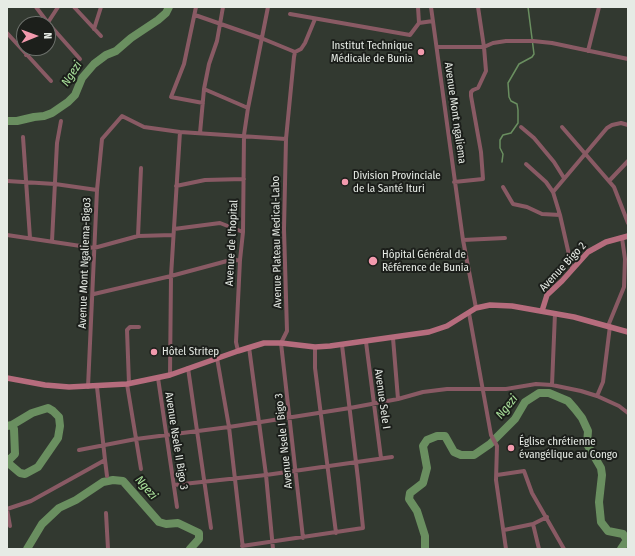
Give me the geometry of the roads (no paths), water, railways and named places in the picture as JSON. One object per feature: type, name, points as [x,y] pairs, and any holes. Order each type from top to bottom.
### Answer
[{"type":"street","points":[[36,7],[42,16]]},
{"type":"street","points":[[52,16],[58,7]]},
{"type":"street","points":[[74,7],[101,36]]},
{"type":"street","points":[[94,29],[100,7]]},
{"type":"street","points":[[196,7],[184,64],[171,97],[203,102]]},
{"type":"street","points":[[200,133],[204,89],[209,64],[217,41],[223,7]]},
{"type":"street","name":"Avenue de l'hopital","points":[[238,351],[236,342],[240,260],[243,232],[244,135],[268,7]]},
{"type":"street","points":[[290,14],[410,35],[419,23],[418,7]]},
{"type":"street","name":"Avenue Mont ngaliema","points":[[431,7],[454,182],[476,308]]},
{"type":"street","points":[[454,182],[483,178],[481,152],[471,92],[478,88],[486,71],[478,7]]},
{"type":"street","points":[[588,51],[599,7]]},
{"type":"street","points":[[194,15],[261,38],[295,52],[301,49],[305,43],[315,19]]},
{"type":"street","points":[[419,23],[433,21]]},
{"type":"street","points":[[7,33],[16,43]]},
{"type":"street","points":[[56,33],[80,59]]},
{"type":"street","points":[[437,47],[484,47],[493,43],[506,41],[532,41],[552,43],[628,58]]},
{"type":"street","name":"Avenue Plateau Medical-Labo","points":[[281,343],[287,331],[284,229],[286,139],[295,52]]},
{"type":"street","points":[[28,56],[51,81]]},
{"type":"street","points":[[204,89],[248,108]]},
{"type":"street","name":"Avenue Mont Ngaliema-Bigo3","points":[[88,387],[94,294],[94,248],[97,190],[102,139],[122,116],[144,127],[180,132]]},
{"type":"street","points":[[52,241],[57,143],[62,121]]},
{"type":"street","points":[[553,192],[607,128],[621,123],[628,126]]},
{"type":"street","points":[[521,127],[534,138],[554,162],[564,178]]},
{"type":"street","points":[[562,127],[614,187],[628,223]]},
{"type":"street","points":[[170,374],[171,276],[180,132],[244,135],[249,137],[286,139]]},
{"type":"street","points":[[23,137],[30,238]]},
{"type":"street","points":[[609,180],[628,161]]},
{"type":"street","points":[[526,164],[546,182],[553,192],[560,215],[572,268]]},
{"type":"street","points":[[138,236],[141,168]]},
{"type":"street","points":[[176,186],[205,180],[244,179]]},
{"type":"street","points":[[7,181],[55,184],[97,190]]},
{"type":"street","points":[[503,187],[513,204],[527,207],[542,214],[560,215]]},
{"type":"street","points":[[174,229],[210,223],[220,223],[243,232]]},
{"type":"street","points":[[7,235],[94,248],[138,236],[173,235]]},
{"type":"street","name":"Avenue Bigo 2","points":[[542,311],[547,296],[588,252],[606,242],[628,236]]},
{"type":"street","points":[[463,240],[504,238]]},
{"type":"street","points":[[597,396],[603,382],[609,326],[624,287],[625,259],[622,238]]},
{"type":"street","points":[[94,294],[227,261],[240,260]]},
{"type":"street","points":[[7,378],[45,385],[97,387],[128,384],[158,378],[264,343],[315,346],[342,345],[429,332],[447,326],[476,308],[490,305],[512,306],[542,311],[609,326],[628,332]]},
{"type":"street","points":[[469,313],[491,435],[496,442],[496,480],[506,549]]},
{"type":"street","points":[[552,385],[555,314]]},
{"type":"street","points":[[139,327],[130,327],[128,330],[128,384],[141,469]]},
{"type":"street","points":[[393,338],[398,399]]},
{"type":"street","name":"Avenue Sele I","points":[[366,342],[381,458]]},
{"type":"street","name":"Avenue Nsele I Bigo 3","points":[[281,343],[303,538]]},
{"type":"street","points":[[217,358],[229,426],[243,547],[363,528],[342,345]]},
{"type":"street","points":[[315,346],[315,368],[336,533]]},
{"type":"street","points":[[249,347],[266,475],[273,549]]},
{"type":"street","points":[[188,368],[211,528]]},
{"type":"street","name":"Avenue Nsele II Bigo 3","points":[[158,378],[177,507]]},
{"type":"street","points":[[79,450],[136,439],[350,408],[398,399],[423,392],[447,389],[482,388],[487,390],[506,389],[536,384],[552,385],[597,396],[618,406],[628,413]]},
{"type":"street","points":[[97,387],[107,476]]},
{"type":"street","points":[[174,486],[266,475],[392,457]]},
{"type":"street","points":[[10,526],[7,509],[31,501],[105,460]]},
{"type":"street","points":[[497,475],[524,471],[532,493],[564,549]]},
{"type":"street","points":[[106,513],[108,549]]},
{"type":"street","points":[[504,530],[533,524],[547,517]]},
{"type":"street","points":[[533,524],[539,549]]},
{"type":"waterway","name":"Ngezi","points":[[7,121],[17,121],[44,116],[52,113],[68,102],[75,95],[82,78],[94,64],[106,55],[116,51],[131,38],[158,20],[166,13],[169,7]]},
{"type":"waterway","points":[[502,162],[503,154],[500,148],[500,140],[503,135],[511,133],[518,123],[517,104],[511,101],[509,97],[508,83],[519,64],[532,57],[534,54],[528,7]]},
{"type":"waterway","name":"Ngezi","points":[[425,549],[425,536],[417,511],[409,499],[410,493],[423,483],[427,468],[423,446],[427,440],[437,436],[445,436],[454,452],[461,455],[474,455],[490,444],[515,419],[525,402],[539,393],[549,393],[568,401],[582,418],[588,431],[587,444],[601,468],[602,475],[599,502],[601,522],[608,531],[623,534],[627,540],[621,549]]},
{"type":"waterway","name":"Ngezi","points":[[7,426],[12,425],[32,413],[48,408],[59,417],[60,426],[58,438],[38,467],[25,474],[20,473],[7,462]]},
{"type":"waterway","points":[[7,459],[10,459],[15,454],[14,429],[12,425]]},
{"type":"waterway","name":"Ngezi","points":[[27,549],[42,524],[59,508],[76,500],[103,482],[113,480],[123,481],[159,522],[166,524],[178,523],[199,533],[199,539],[190,549]]},
{"type":"place","name":"Institut Technique Médicale de Bunia","points":[[421,52]]},
{"type":"place","name":"Division Provinciale de la Santé Ituri","points":[[345,182]]},
{"type":"place","name":"Hôpital Général de Référence de Bunia","points":[[373,261]]},
{"type":"place","name":"Hôtel Stritep","points":[[154,352]]},
{"type":"place","name":"Église chrétienne évangélique au Congo","points":[[511,448]]}]
